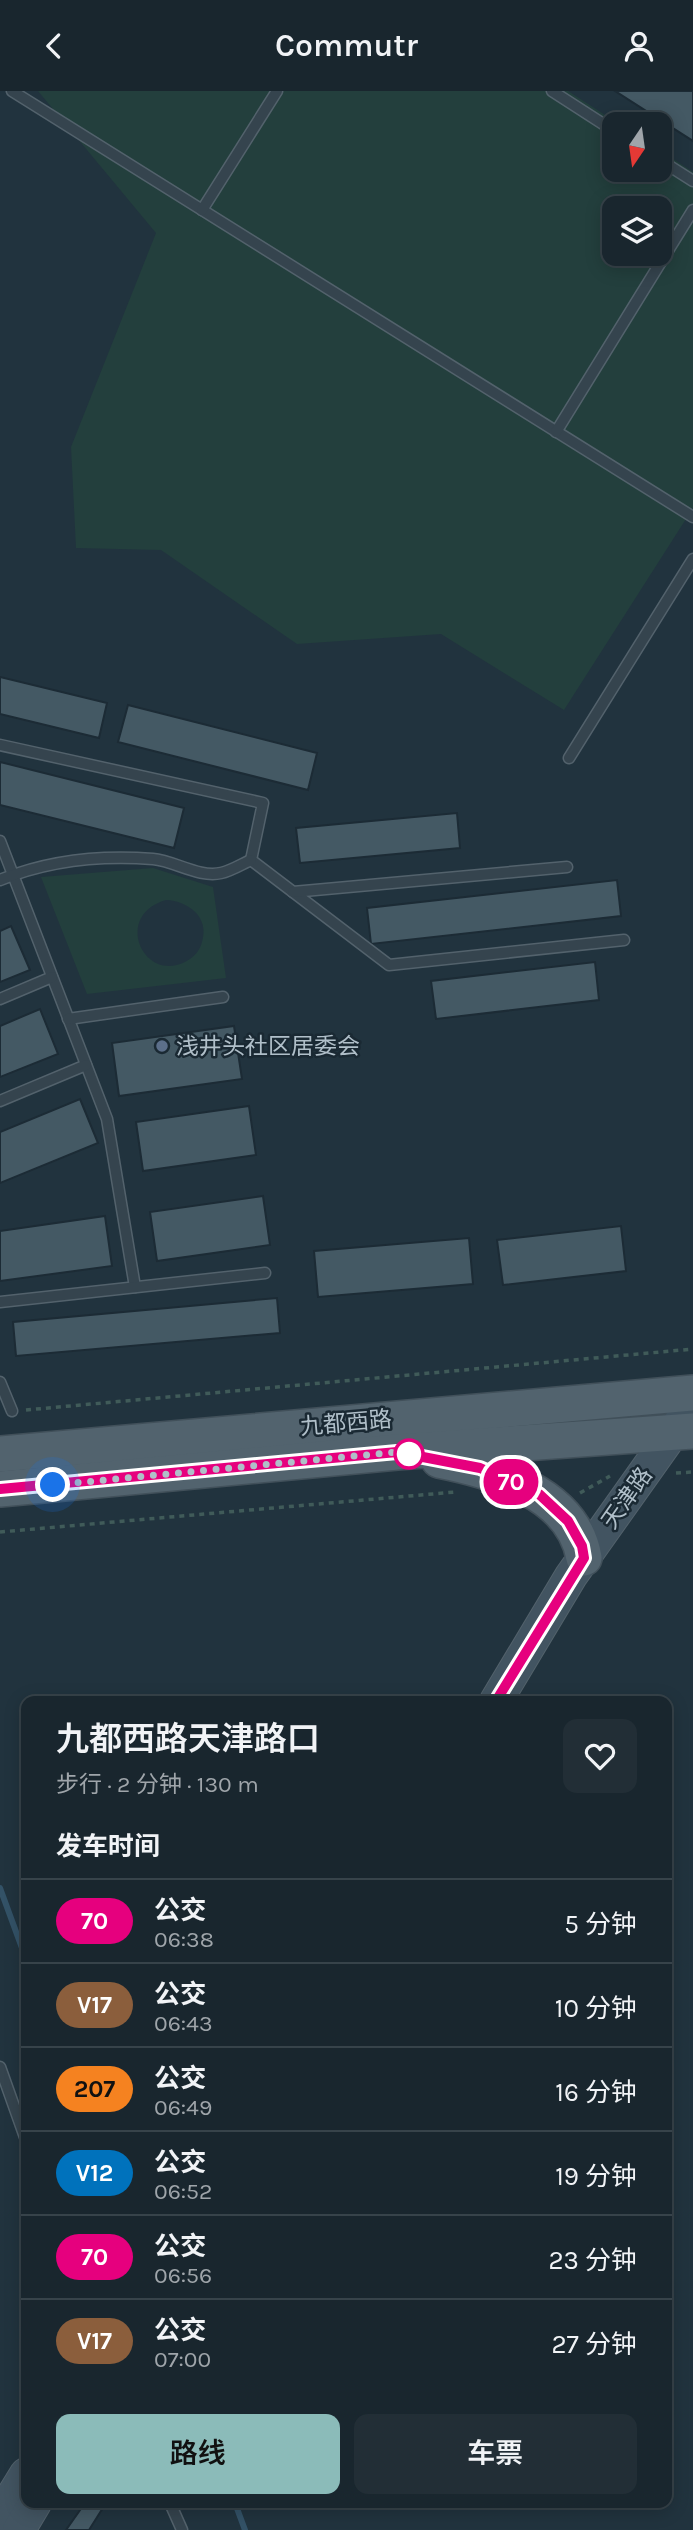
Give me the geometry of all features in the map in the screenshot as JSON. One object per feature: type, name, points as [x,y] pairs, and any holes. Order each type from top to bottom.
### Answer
[{"type":"main road","name":"九都西路","points":[[0,1454],[693,1393]]},
{"type":"main road","name":"天津路","points":[[522,1696],[686,1434],[693,1404]]},
{"type":"main road","name":"九都西路","points":[[0,1489],[397,1452],[686,1434]]},
{"type":"main road","name":"天津路","points":[[499,1696],[584,1558],[647,1471],[686,1434]]},
{"type":"main road","points":[[397,1452],[480,1468],[539,1494],[568,1521],[582,1546],[584,1558]]},
{"type":"main road","points":[[0,2516],[21,2482]]},
{"type":"main road","points":[[19,2530],[32,2508]]},
{"type":"lane","points":[[12,91],[693,517]]},
{"type":"lane","points":[[202,210],[277,91]]},
{"type":"lane","points":[[552,91],[602,123]]},
{"type":"lane","points":[[672,168],[693,181]]},
{"type":"lane","points":[[556,432],[693,210]]},
{"type":"lane","points":[[569,758],[693,559]]},
{"type":"lane","points":[[0,745],[262,803],[251,860]]},
{"type":"lane","points":[[0,841],[107,1119],[135,1287]]},
{"type":"lane","points":[[0,880],[49,863],[120,857],[158,860],[199,871],[220,873],[251,860]]},
{"type":"lane","points":[[251,860],[389,965],[624,940]]},
{"type":"lane","points":[[293,892],[567,867]]},
{"type":"lane","points":[[0,999],[52,977]]},
{"type":"lane","points":[[68,1019],[223,997]]},
{"type":"lane","points":[[0,1101],[86,1065]]},
{"type":"lane","points":[[0,1302],[265,1273]]},
{"type":"lane","points":[[0,1381],[12,1411]]},
{"type":"lane","points":[[0,2067],[21,2126]]},
{"type":"lane","points":[[172,2508],[182,2530]]},
{"type":"path","points":[[12,1411],[693,1349]]},
{"type":"path","points":[[555,1508],[628,1465],[647,1471]]},
{"type":"path","points":[[0,1532],[464,1492]]},
{"type":"green space","points":[[38,91],[568,91],[602,113],[602,182],[672,182],[672,158],[693,172],[693,508],[564,710],[441,634],[297,644],[161,550],[76,548],[71,447],[156,233]]},
{"type":"green space","points":[[153,868],[213,887],[226,978],[87,994],[41,877]],"holes":[[[166,900],[174,901],[195,912],[200,918],[204,933],[201,945],[193,956],[185,962],[170,966],[157,963],[147,956],[140,945],[138,932],[141,919],[150,908]]]},
{"type":"building","points":[[615,91],[693,91],[693,141],[672,128],[672,112],[648,112]]},
{"type":"building","points":[[0,677],[107,703],[99,738],[0,714]]},
{"type":"building","points":[[128,705],[317,753],[308,790],[118,742]]},
{"type":"building","points":[[0,762],[184,808],[174,848],[0,805]]},
{"type":"building","points":[[457,813],[460,848],[300,863],[296,828]]},
{"type":"building","points":[[617,880],[621,916],[371,944],[367,908]]},
{"type":"building","points":[[11,926],[30,970],[0,982],[0,931]]},
{"type":"building","points":[[595,962],[599,1000],[436,1019],[431,981]]},
{"type":"building","points":[[40,1009],[58,1054],[0,1077],[0,1026]]},
{"type":"building","points":[[234,1026],[242,1079],[119,1096],[112,1043]]},
{"type":"building","points":[[80,1099],[98,1143],[0,1183],[0,1132]]},
{"type":"building","points":[[249,1106],[256,1155],[143,1171],[136,1122]]},
{"type":"building","points":[[263,1196],[270,1245],[157,1261],[150,1212]]},
{"type":"building","points":[[105,1216],[112,1266],[0,1281],[0,1231]]},
{"type":"building","points":[[621,1226],[626,1271],[503,1285],[497,1240]]},
{"type":"building","points":[[469,1238],[473,1284],[318,1297],[314,1251]]},
{"type":"building","points":[[277,1298],[280,1333],[16,1356],[13,1322]]},
{"type":"building","points":[[81,2508],[103,2508],[89,2530],[66,2530]]},
{"type":"waterway","points":[[0,1888],[21,1945]]},
{"type":"waterway","points":[[237,2508],[245,2530]]},
{"type":"bus line","name":"70","points":[[0,1489],[397,1452],[480,1468],[539,1494],[568,1521],[582,1546],[584,1558],[499,1696]]},
{"type":"place","name":"浅井头社区居委会","points":[[162,1046]]},
{"type":"route","points":[[53,1485],[397,1452],[418,1456],[409,1454]]}]
